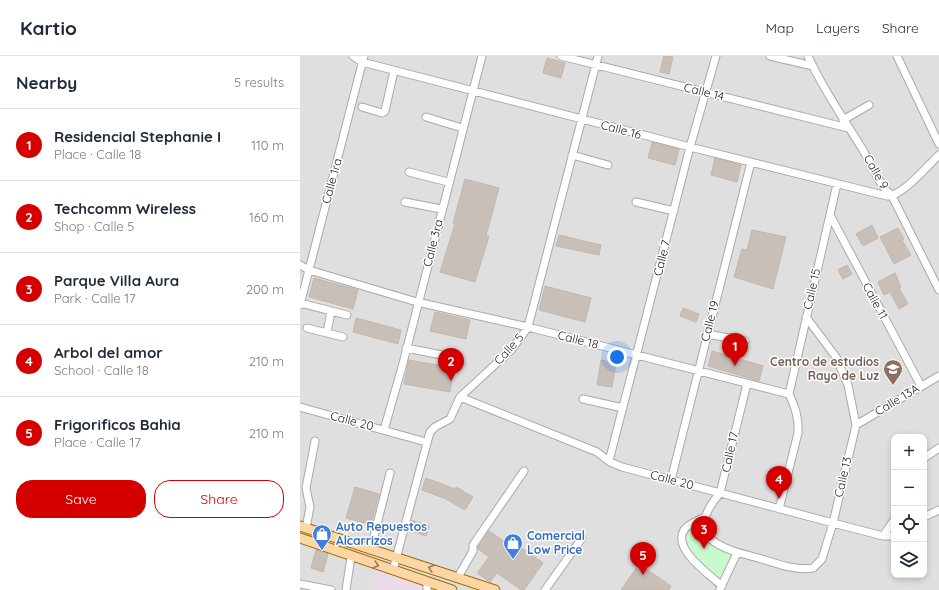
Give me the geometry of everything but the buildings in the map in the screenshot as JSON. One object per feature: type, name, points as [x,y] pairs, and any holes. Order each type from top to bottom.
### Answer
[{"type":"main road","points":[[303,527],[397,556],[495,590]]},
{"type":"main road","points":[[300,538],[351,557],[393,570],[427,586],[452,590]]},
{"type":"street","name":"Calle 16","points":[[353,56],[394,71],[837,184],[892,196]]},
{"type":"street","name":"Calle 3ra","points":[[384,430],[482,56]]},
{"type":"street","name":"Calle 14","points":[[560,56],[848,128]]},
{"type":"street","name":"Calle 5","points":[[393,570],[426,442],[432,429],[450,419],[460,397],[512,349],[528,327],[598,56]]},
{"type":"street","name":"Calle 7","points":[[609,461],[690,147],[716,56]]},
{"type":"street","points":[[770,56],[813,66]]},
{"type":"street","name":"Calle 9","points":[[808,56],[843,120],[864,152],[885,190],[892,196],[939,290]]},
{"type":"street","points":[[897,56],[939,144]]},
{"type":"street","name":"Calle 1ra","points":[[300,304],[363,59]]},
{"type":"street","points":[[362,107],[382,113],[385,111],[394,71]]},
{"type":"street","points":[[843,120],[869,105]]},
{"type":"street","points":[[426,117],[462,128]]},
{"type":"street","points":[[572,155],[608,165]]},
{"type":"street","points":[[892,196],[907,187],[939,155]]},
{"type":"street","name":"Calle 19","points":[[671,480],[697,371],[751,162]]},
{"type":"street","points":[[409,172],[448,182]]},
{"type":"street","name":"Calle 15","points":[[789,394],[837,184]]},
{"type":"street","points":[[405,202],[441,209]]},
{"type":"street","points":[[636,202],[674,211]]},
{"type":"street","name":"Calle 11","points":[[830,216],[921,386]]},
{"type":"street","name":"Calle 18","points":[[300,265],[309,270],[417,302],[528,327],[789,394]]},
{"type":"street","points":[[300,304],[347,314]]},
{"type":"street","points":[[327,333],[331,311]]},
{"type":"street","name":"Calle 13","points":[[737,553],[799,569],[813,568],[822,558],[856,425],[848,385],[836,357],[806,317]]},
{"type":"street","points":[[306,328],[343,337]]},
{"type":"street","points":[[707,334],[745,341]]},
{"type":"street","points":[[406,348],[457,358]]},
{"type":"street","name":"Calle 13A","points":[[856,425],[939,376]]},
{"type":"street","name":"Calle 17","points":[[705,517],[710,505],[720,493],[747,384]]},
{"type":"street","points":[[779,509],[798,433],[799,421],[797,411],[789,394]]},
{"type":"street","name":"Calle 20","points":[[460,397],[597,452],[609,461],[622,467],[832,523],[883,536],[891,536]]},
{"type":"street","points":[[583,399],[623,408]]},
{"type":"street","name":"Calle 20","points":[[300,407],[426,442]]},
{"type":"street","points":[[303,527],[310,507],[306,488],[315,441]]},
{"type":"street","points":[[927,456],[939,448]]},
{"type":"street","points":[[458,577],[473,551],[473,545],[524,471]]},
{"type":"street","points":[[371,548],[390,473]]},
{"type":"street","points":[[927,516],[939,510]]},
{"type":"street","points":[[705,517],[704,527],[708,536],[715,544],[737,553],[721,588],[686,552],[682,542],[684,530],[693,523],[705,517]]},
{"type":"street","points":[[883,536],[891,524]]},
{"type":"street","points":[[545,590],[582,538]]},
{"type":"street","points":[[346,590],[351,557]]},
{"type":"street","points":[[300,584],[331,590]]},
{"type":"shaded area","points":[[300,56],[939,56],[939,590],[300,590]]},
{"type":"shaded area","points":[[376,565],[427,582],[427,590],[374,590]]},
{"type":"green space","points":[[702,522],[704,536],[712,547],[734,552],[724,580],[700,564],[686,548],[686,533]]},
{"type":"place","name":"Residencial Stephanie I","points":[[735,366]]},
{"type":"place","name":"Techcomm Wireless","points":[[451,381]]},
{"type":"place","name":"Centro de estudios Rayo de Luz","points":[[893,386]]},
{"type":"place","name":"Arbol del amor","points":[[779,499]]},
{"type":"place","name":"Parque Villa Aura","points":[[704,549]]},
{"type":"place","name":"Auto Repuestos Alcarrizos","points":[[322,551]]},
{"type":"place","name":"Comercial Low Price","points":[[513,560]]},
{"type":"place","name":"Frigorificos Bahia","points":[[643,575]]}]
